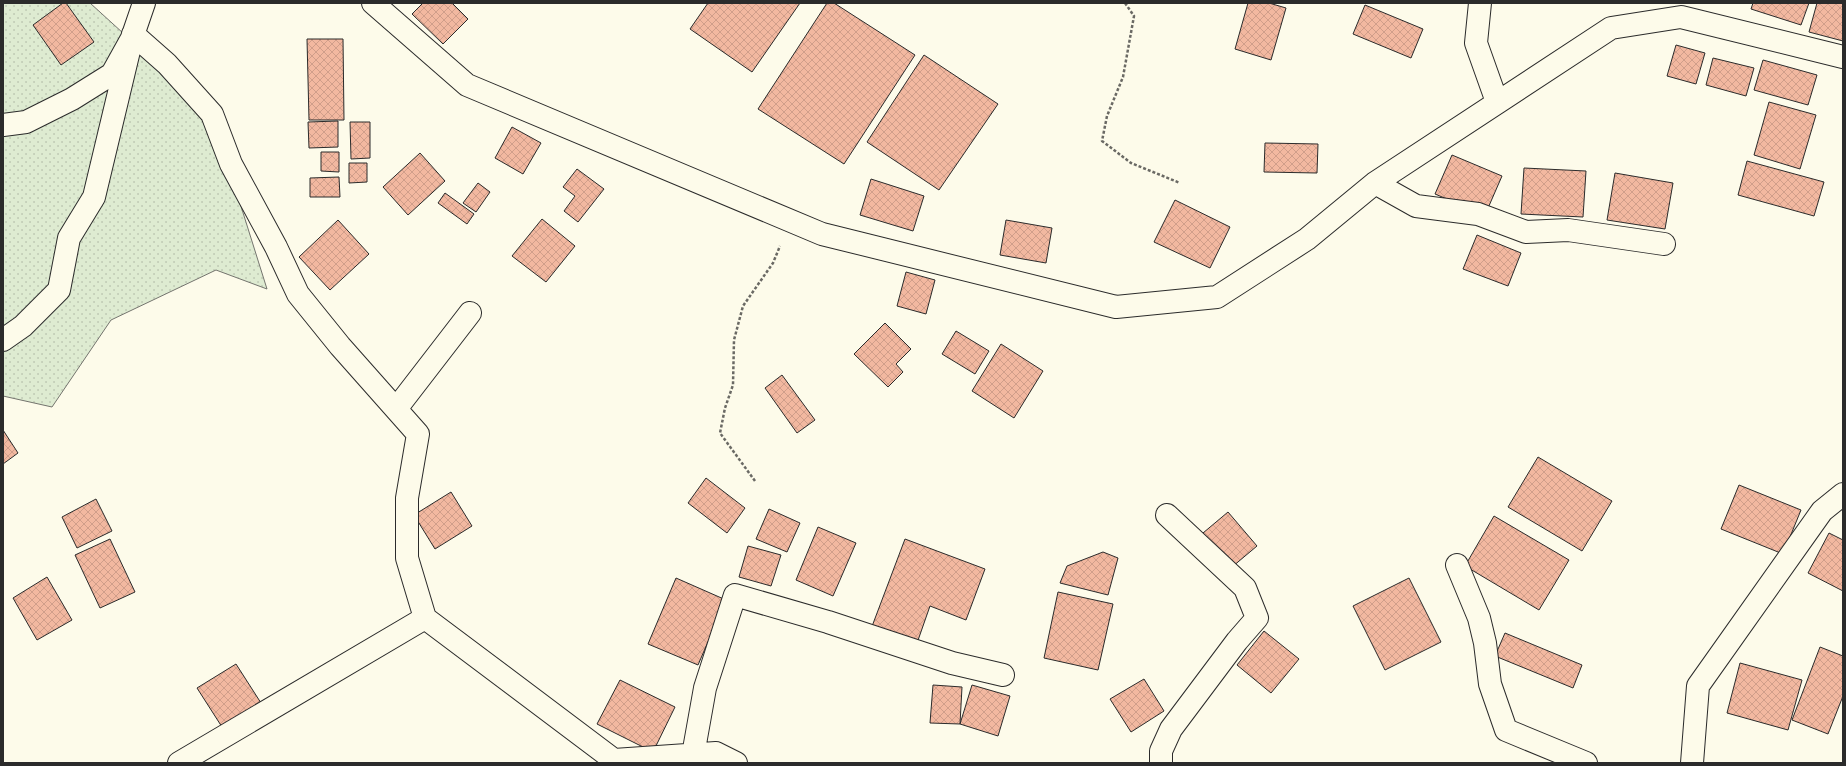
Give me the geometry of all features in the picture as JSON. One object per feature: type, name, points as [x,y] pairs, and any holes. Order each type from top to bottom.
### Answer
[{"type":"street","points":[[3,340],[23,326],[59,290],[69,238],[94,197],[133,34],[144,3]]},
{"type":"street","points":[[373,3],[467,85],[822,234],[1116,307],[1217,297],[1307,239],[1375,183],[1611,28],[1681,17],[1843,57]]},
{"type":"street","points":[[1480,3],[1476,43],[1497,102]]},
{"type":"street","points":[[3,125],[26,122],[72,99],[112,74],[133,34]]},
{"type":"street","points":[[133,34],[167,64],[212,114],[231,164],[276,247],[298,294],[340,346],[418,434],[407,498],[407,558],[425,618],[614,760],[716,753],[736,763]]},
{"type":"street","points":[[1375,183],[1416,206],[1478,214],[1526,232],[1568,230],[1664,244]]},
{"type":"street","points":[[396,409],[470,313]]},
{"type":"street","points":[[1692,763],[1698,686],[1822,511],[1843,494]]},
{"type":"street","points":[[1161,763],[1162,751],[1171,729],[1237,641],[1257,618],[1245,588],[1167,515]]},
{"type":"street","points":[[1457,565],[1479,618],[1485,643],[1490,684],[1506,730],[1586,763]]},
{"type":"street","points":[[693,755],[705,688],[735,596],[828,622],[952,663],[1003,675]]},
{"type":"street","points":[[179,763],[425,618]]},
{"type":"path","points":[[1125,3],[1134,16],[1123,77],[1107,116],[1102,142],[1131,164],[1180,183]]},
{"type":"path","points":[[755,481],[720,433],[733,385],[734,340],[743,306],[773,263],[791,221]]},
{"type":"green space","points":[[3,3],[90,3],[212,114],[267,289],[216,270],[111,320],[52,407],[3,396]]},
{"type":"building","points":[[63,3],[66,3],[94,42],[61,65],[33,25]]},
{"type":"building","points":[[423,3],[452,3],[468,19],[443,44],[412,14]]},
{"type":"building","points":[[708,3],[800,3],[752,72],[690,29]]},
{"type":"building","points":[[827,3],[834,3],[915,55],[844,164],[758,109]]},
{"type":"building","points":[[1248,3],[1269,3],[1286,8],[1271,60],[1235,49]]},
{"type":"building","points":[[1753,3],[1809,3],[1801,25],[1751,9]]},
{"type":"building","points":[[1817,3],[1843,3],[1843,41],[1809,32]]},
{"type":"building","points":[[1365,5],[1423,29],[1411,58],[1353,34]]},
{"type":"building","points":[[307,39],[343,39],[344,120],[309,120]]},
{"type":"building","points":[[1676,45],[1705,53],[1696,84],[1667,76]]},
{"type":"building","points":[[924,55],[998,104],[939,190],[867,142]]},
{"type":"building","points":[[1713,58],[1754,68],[1746,96],[1706,85]]},
{"type":"building","points":[[1763,60],[1817,75],[1808,105],[1754,90]]},
{"type":"building","points":[[1769,102],[1816,115],[1800,169],[1754,155]]},
{"type":"building","points":[[338,121],[338,147],[309,148],[308,122]]},
{"type":"building","points":[[350,122],[370,122],[370,158],[351,159]]},
{"type":"building","points":[[512,127],[541,143],[523,174],[495,158]]},
{"type":"building","points":[[1265,143],[1318,144],[1317,173],[1264,172]]},
{"type":"building","points":[[321,152],[339,152],[339,172],[321,171]]},
{"type":"building","points":[[420,153],[445,181],[408,215],[383,187]]},
{"type":"building","points":[[1452,155],[1502,176],[1485,215],[1435,194]]},
{"type":"building","points":[[1747,161],[1824,182],[1814,216],[1738,195]]},
{"type":"building","points":[[349,163],[367,163],[367,182],[349,183]]},
{"type":"building","points":[[1524,168],[1586,171],[1583,217],[1521,214]]},
{"type":"building","points":[[577,169],[604,189],[578,222],[564,211],[575,196],[563,187]]},
{"type":"building","points":[[1615,173],[1673,183],[1665,229],[1607,220]]},
{"type":"building","points":[[339,177],[340,197],[310,197],[310,178]]},
{"type":"building","points":[[871,179],[924,196],[913,231],[860,215]]},
{"type":"building","points":[[478,183],[490,192],[476,212],[463,203]]},
{"type":"building","points":[[445,193],[474,214],[467,224],[438,203]]},
{"type":"building","points":[[1175,200],[1230,227],[1210,268],[1154,242]]},
{"type":"building","points":[[542,219],[575,246],[546,282],[512,256]]},
{"type":"building","points":[[338,220],[369,254],[330,290],[299,257]]},
{"type":"building","points":[[1006,220],[1052,228],[1046,263],[1000,255]]},
{"type":"building","points":[[1477,235],[1521,253],[1508,286],[1463,269]]},
{"type":"building","points":[[906,272],[935,280],[926,314],[897,306]]},
{"type":"building","points":[[885,323],[911,349],[896,364],[903,372],[888,387],[854,354]]},
{"type":"building","points":[[956,331],[989,351],[975,374],[942,354]]},
{"type":"building","points":[[1001,344],[1043,371],[1014,418],[972,391]]},
{"type":"building","points":[[782,375],[815,420],[797,433],[765,388]]},
{"type":"building","points":[[3,430],[18,453],[3,464]]},
{"type":"building","points":[[1538,457],[1612,501],[1582,551],[1508,507]]},
{"type":"building","points":[[706,478],[745,508],[727,533],[688,503]]},
{"type":"building","points":[[1739,485],[1801,510],[1783,554],[1721,529]]},
{"type":"building","points":[[451,492],[472,526],[435,549],[414,515]]},
{"type":"building","points":[[96,499],[112,531],[77,548],[62,517]]},
{"type":"building","points":[[769,509],[800,523],[787,552],[756,539]]},
{"type":"building","points":[[1228,512],[1257,546],[1232,567],[1203,533]]},
{"type":"building","points":[[1494,516],[1569,560],[1539,610],[1465,566]]},
{"type":"building","points":[[818,527],[856,543],[833,596],[796,580]]},
{"type":"building","points":[[1829,533],[1843,540],[1843,591],[1808,573]]},
{"type":"building","points":[[110,539],[135,592],[100,608],[75,555]]},
{"type":"building","points":[[905,539],[985,569],[966,620],[930,606],[916,646],[871,629]]},
{"type":"building","points":[[748,546],[781,555],[771,586],[739,577]]},
{"type":"building","points":[[1103,552],[1118,558],[1108,595],[1060,583],[1067,566]]},
{"type":"building","points":[[47,577],[72,620],[37,640],[13,598]]},
{"type":"building","points":[[676,578],[726,600],[698,665],[648,644]]},
{"type":"building","points":[[1409,578],[1441,642],[1385,670],[1353,606]]},
{"type":"building","points":[[1058,592],[1113,604],[1098,670],[1044,658]]},
{"type":"building","points":[[1264,631],[1299,659],[1271,693],[1237,665]]},
{"type":"building","points":[[1505,633],[1582,665],[1573,688],[1495,656]]},
{"type":"building","points":[[1820,647],[1843,656],[1843,696],[1828,734],[1792,720]]},
{"type":"building","points":[[1740,663],[1802,680],[1788,730],[1727,713]]},
{"type":"building","points":[[236,664],[261,703],[222,727],[197,688]]},
{"type":"building","points":[[1144,679],[1164,711],[1131,732],[1110,699]]},
{"type":"building","points":[[620,680],[675,707],[653,752],[597,724]]},
{"type":"building","points":[[933,685],[962,687],[960,724],[930,723]]},
{"type":"building","points":[[972,685],[1010,696],[998,736],[960,724]]}]
